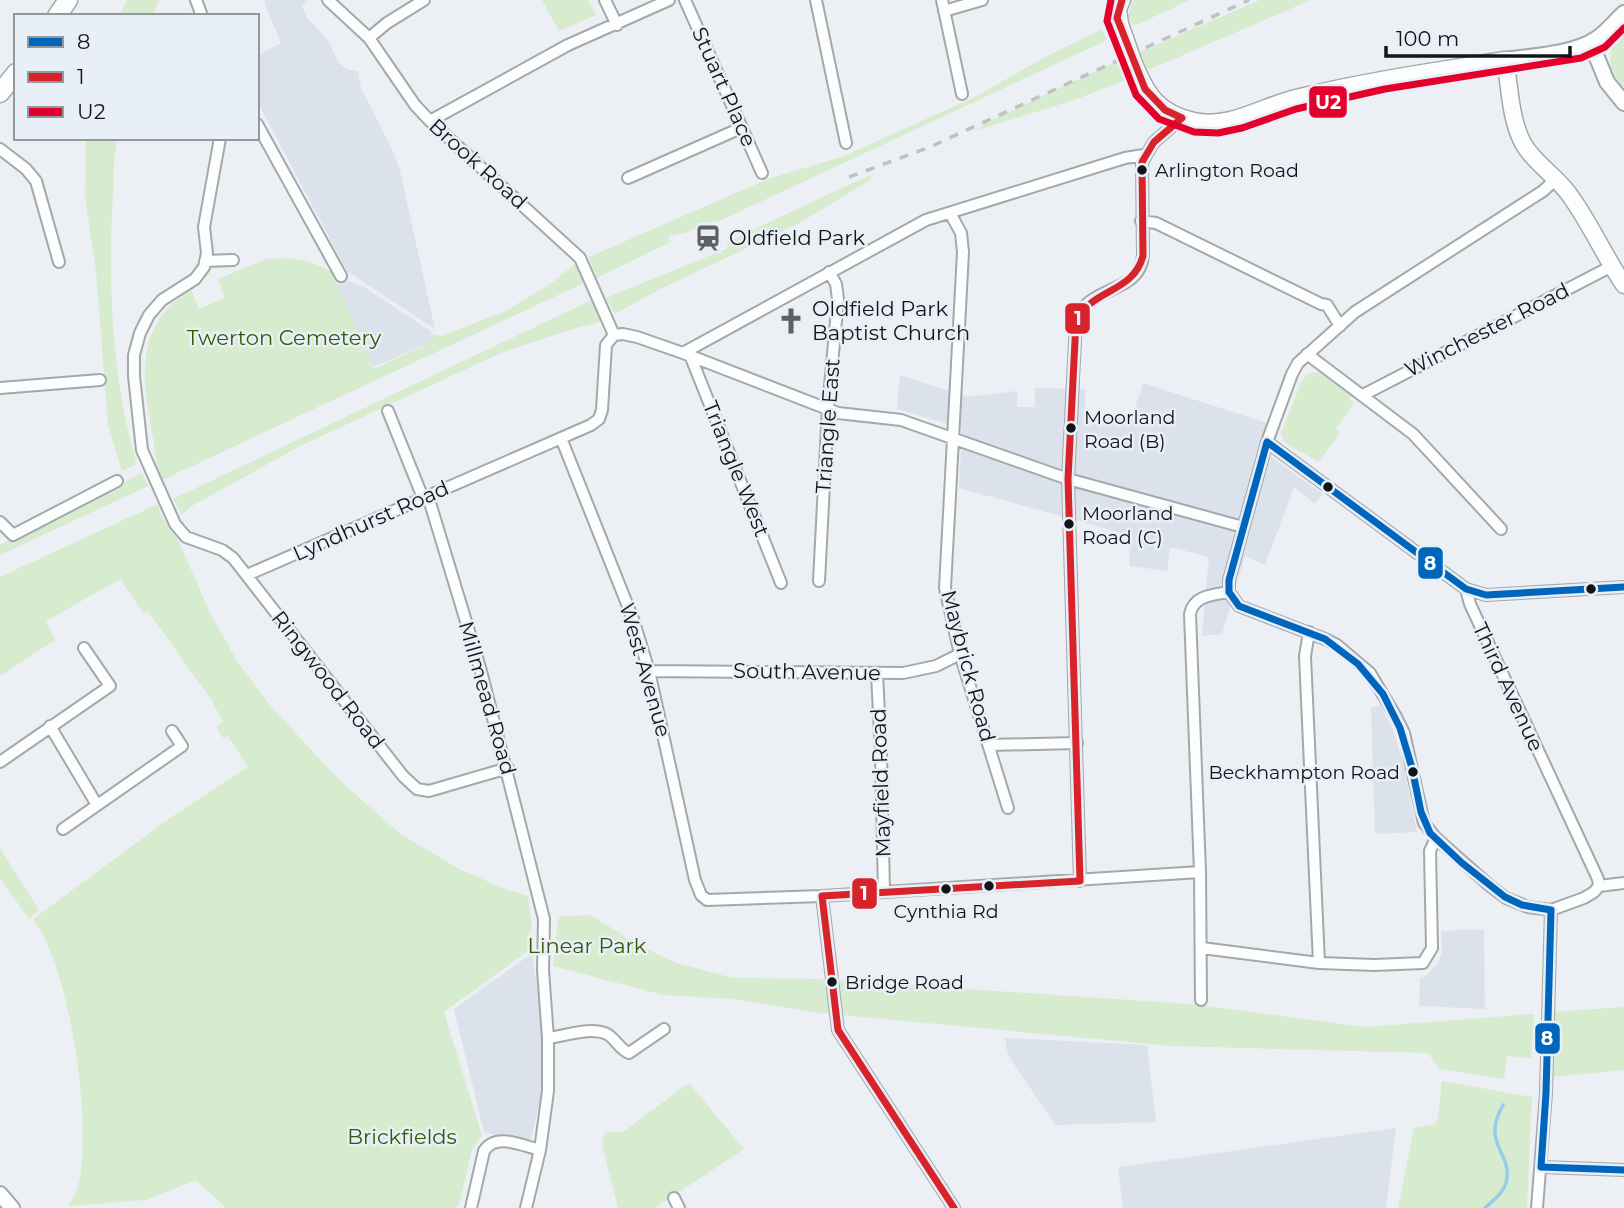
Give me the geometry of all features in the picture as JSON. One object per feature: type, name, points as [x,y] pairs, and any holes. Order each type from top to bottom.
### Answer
[{"type":"highway","points":[[0,93],[14,76]]},
{"type":"main road","points":[[1122,0],[1118,9],[1120,24],[1145,89],[1165,110],[1196,122],[1217,123],[1240,118],[1293,99],[1383,79],[1505,60],[1517,127],[1524,145],[1571,196],[1624,285]]},
{"type":"street","name":"Brook Road","points":[[328,0],[369,38],[415,106],[582,261],[614,335]]},
{"type":"street","points":[[369,38],[387,23],[424,0]]},
{"type":"street","points":[[605,0],[617,24]]},
{"type":"street","points":[[430,121],[568,45],[669,0]]},
{"type":"street","name":"Stuart Place","points":[[685,0],[762,173]]},
{"type":"street","points":[[816,0],[846,143]]},
{"type":"street","points":[[962,94],[943,6],[982,0]]},
{"type":"street","points":[[1505,60],[1578,48],[1591,43],[1624,13]]},
{"type":"street","points":[[1591,43],[1607,82],[1624,103]]},
{"type":"street","points":[[1080,881],[1068,479],[1076,321],[1079,313],[1091,300],[1136,276],[1143,256],[1140,178],[1144,155],[1154,142],[1182,118]]},
{"type":"street","points":[[259,128],[341,276]]},
{"type":"street","points":[[628,178],[741,128]]},
{"type":"street","points":[[220,140],[204,227],[205,261],[233,260]]},
{"type":"street","points":[[0,149],[26,169],[36,181],[60,262]]},
{"type":"street","points":[[687,354],[926,220],[1125,158],[1144,155]]},
{"type":"street","points":[[1557,178],[1543,191],[1363,307],[1307,354],[1292,374],[1268,442],[1229,580],[1229,592],[1239,606],[1337,645],[1370,673],[1404,733],[1424,823],[1436,838],[1506,898],[1528,907],[1551,910],[1568,905],[1596,889],[1624,883]]},
{"type":"street","name":"Maybrick Road","points":[[950,212],[961,233],[963,252],[945,588],[960,654],[1008,808]]},
{"type":"street","points":[[1141,220],[1156,223],[1327,305],[1339,326]]},
{"type":"street","name":"Ringwood Road","points":[[205,261],[195,279],[162,299],[149,314],[134,355],[142,450],[175,523],[186,537],[222,550],[233,558],[403,776],[417,789],[429,790],[508,768]]},
{"type":"street","name":"Winchester Road","points":[[1363,395],[1612,266]]},
{"type":"street","name":"Triangle East","points":[[818,581],[838,292],[829,272]]},
{"type":"street","points":[[561,438],[599,419],[602,410],[606,345],[614,335],[623,334],[687,354],[847,415],[892,417],[1068,479],[1243,527]]},
{"type":"street","name":"Triangle West","points":[[687,354],[781,583]]},
{"type":"street","points":[[1307,354],[1423,443],[1501,529]]},
{"type":"street","points":[[0,388],[100,380]]},
{"type":"street","name":"Millmead Road","points":[[388,411],[426,497],[481,671],[508,768],[544,919],[543,970],[548,1038],[548,1091],[540,1150],[526,1208]]},
{"type":"street","name":"Lyndhurst Road","points":[[247,575],[561,438]]},
{"type":"street","name":"West Avenue","points":[[561,438],[634,619],[649,671],[695,880],[701,895],[714,901],[822,896]]},
{"type":"street","points":[[1268,442],[1466,589],[1486,594],[1624,587]]},
{"type":"street","points":[[0,522],[13,535],[117,481]]},
{"type":"street","name":"Third Avenue","points":[[1466,589],[1470,604],[1598,879],[1596,889]]},
{"type":"street","points":[[1201,1000],[1200,872],[1190,614],[1197,600],[1229,592]]},
{"type":"street","points":[[1309,632],[1306,656],[1319,963]]},
{"type":"street","points":[[0,762],[110,686],[84,648]]},
{"type":"street","name":"South Avenue","points":[[649,671],[877,674],[920,671],[960,654]]},
{"type":"street","name":"Mayfield Road","points":[[877,674],[884,892]]},
{"type":"street","points":[[50,726],[97,805]]},
{"type":"street","points":[[63,829],[182,746],[172,731]]},
{"type":"street","points":[[990,745],[1077,743]]},
{"type":"street","points":[[1202,948],[1319,963],[1418,965],[1427,960],[1432,948],[1430,852],[1436,838]]},
{"type":"street","points":[[954,1208],[838,1030],[822,896],[1200,872]]},
{"type":"street","points":[[1537,1208],[1546,1093],[1551,910]]},
{"type":"street","points":[[548,1038],[594,1031],[607,1035],[621,1050],[629,1053],[664,1029]]},
{"type":"street","points":[[471,1208],[487,1146],[501,1141],[540,1150]]},
{"type":"street","points":[[1541,1167],[1624,1170]]},
{"type":"street","points":[[0,1194],[12,1208]]},
{"type":"shaded area","points":[[308,0],[302,7],[307,18],[328,40],[338,62],[348,70],[358,71],[361,88],[393,151],[400,171],[435,329],[347,271],[259,105],[259,55],[281,43],[264,2]]},
{"type":"shaded area","points":[[346,280],[364,287],[432,332],[427,344],[373,367],[336,284]]},
{"type":"shaded area","points":[[900,375],[967,397],[1017,391],[1017,407],[1035,407],[1035,388],[1085,389],[1085,414],[1133,415],[1143,383],[1267,423],[1259,448],[1323,494],[1315,504],[1294,487],[1265,565],[1245,556],[1222,634],[1202,636],[1209,557],[1170,547],[1167,571],[1130,566],[1129,535],[959,488],[962,428],[897,409]]},
{"type":"shaded area","points":[[1380,705],[1394,732],[1417,832],[1375,834],[1371,708]]},
{"type":"shaded area","points":[[1484,929],[1485,1009],[1419,1006],[1420,978],[1427,975],[1439,962],[1442,951],[1441,931]]},
{"type":"shaded area","points":[[532,956],[540,1002],[543,1086],[530,1143],[484,1132],[454,1009]]},
{"type":"shaded area","points":[[1005,1038],[1147,1045],[1156,1122],[1055,1125],[1008,1055]]},
{"type":"shaded area","points":[[1396,1128],[1386,1208],[1123,1208],[1118,1167]]},
{"type":"green space","points":[[127,0],[159,0],[153,14],[120,14]]},
{"type":"green space","points":[[542,0],[588,0],[596,15],[559,31]]},
{"type":"green space","points":[[1133,0],[1190,0],[1134,26],[1128,16]]},
{"type":"green space","points":[[1260,0],[1311,0],[1148,70],[1140,52]]},
{"type":"green space","points":[[1624,25],[1624,88],[1613,73],[1610,56],[1614,40]]},
{"type":"green space","points":[[1102,29],[1107,40],[717,222],[715,220],[687,232],[669,236],[668,239],[672,241],[597,278],[589,257],[768,179],[844,156],[975,97],[1045,57]]},
{"type":"green space","points":[[1117,61],[1125,80],[1077,99],[975,131],[986,123]]},
{"type":"green space","points":[[86,140],[118,140],[114,157],[111,259],[113,329],[128,432],[137,464],[122,471],[108,425],[96,271],[85,197]]},
{"type":"green space","points":[[870,175],[872,179],[798,224],[660,289],[615,314],[606,298],[728,248],[727,242]]},
{"type":"green space","name":"Twerton Cemetery","points":[[290,258],[310,262],[331,271],[374,369],[426,345],[432,334],[441,336],[504,312],[553,282],[576,263],[586,282],[160,481],[145,375],[146,355],[159,320],[172,304],[191,290],[199,309],[225,298],[218,279],[267,259]]},
{"type":"green space","points":[[596,298],[603,315],[601,322],[503,352],[300,446],[190,507],[182,515],[173,499]]},
{"type":"green space","points":[[1319,372],[1351,396],[1349,399],[1354,403],[1336,429],[1340,433],[1318,462],[1284,442],[1281,433],[1302,380],[1309,373]]},
{"type":"green space","points":[[142,473],[148,486],[0,555],[0,545]]},
{"type":"green space","name":"Brickfields","points":[[158,504],[162,517],[179,542],[210,613],[237,661],[270,705],[336,777],[399,833],[461,870],[528,896],[532,927],[527,940],[528,951],[444,1012],[482,1136],[472,1149],[459,1205],[454,1208],[226,1208],[196,1180],[146,1200],[68,1206],[78,1187],[82,1160],[80,1089],[68,1010],[58,973],[46,942],[33,919],[170,818],[248,767],[228,736],[223,738],[216,727],[223,722],[212,701],[148,611],[143,613],[122,578],[46,621],[55,640],[0,676],[0,577]]},
{"type":"green space","points":[[0,848],[39,910],[29,919],[0,879]]},
{"type":"green space","name":"Linear Park","points":[[590,915],[623,935],[636,949],[645,948],[676,963],[733,978],[817,979],[1190,1004],[1365,1027],[1534,1014],[1531,1058],[1507,1056],[1504,1079],[1439,1069],[1428,1053],[1172,1046],[820,1013],[732,999],[663,995],[553,966],[558,919],[563,916]]},
{"type":"green space","points":[[1624,1007],[1624,1070],[1552,1077],[1553,1012]]},
{"type":"green space","points":[[1442,1081],[1532,1097],[1527,1208],[1398,1208],[1414,1128],[1434,1124],[1438,1118]]},
{"type":"green space","points":[[689,1083],[744,1149],[655,1208],[618,1208],[602,1145],[605,1132],[623,1132]]},
{"type":"waterway","points":[[1485,1208],[1500,1194],[1506,1183],[1506,1164],[1496,1140],[1495,1130],[1503,1105]]},
{"type":"railway","points":[[849,177],[930,147],[1249,0]]},
{"type":"transit line","name":"U2","points":[[1111,0],[1107,21],[1136,95],[1159,119],[1194,132],[1218,133],[1242,128],[1296,109],[1385,89],[1581,58],[1605,47],[1624,28]]},
{"type":"transit line","name":"1","points":[[954,1208],[838,1030],[822,896],[1080,881],[1068,479],[1076,321],[1092,302],[1122,284],[1138,268],[1143,256],[1142,162],[1154,142],[1182,118],[1165,110],[1145,89],[1117,18],[1122,0]]},
{"type":"transit line","name":"8","points":[[1267,442],[1466,589],[1486,595],[1624,587]]},
{"type":"transit line","name":"8","points":[[1229,592],[1229,580],[1267,442]]},
{"type":"transit line","name":"8","points":[[1229,592],[1239,606],[1325,639],[1358,664],[1383,694],[1400,728],[1421,812],[1430,833],[1505,897],[1522,905],[1551,910]]},
{"type":"transit line","name":"8","points":[[1541,1167],[1546,1093],[1551,910]]},
{"type":"transit line","name":"8","points":[[1541,1167],[1624,1170]]},
{"type":"place","name":"Arlington Road","points":[[1142,170]]},
{"type":"place","name":"Oldfield Park","points":[[708,238]]},
{"type":"place","name":"Oldfield Park Baptist Church","points":[[791,321]]},
{"type":"place","name":"Moorland Road (B)","points":[[1071,428]]},
{"type":"place","name":"Moorland Road (C)","points":[[1069,524]]},
{"type":"place","name":"Beckhampton Road","points":[[1413,772]]},
{"type":"place","name":"Cynthia Rd","points":[[946,889]]},
{"type":"place","name":"Bridge Road","points":[[832,982]]}]
